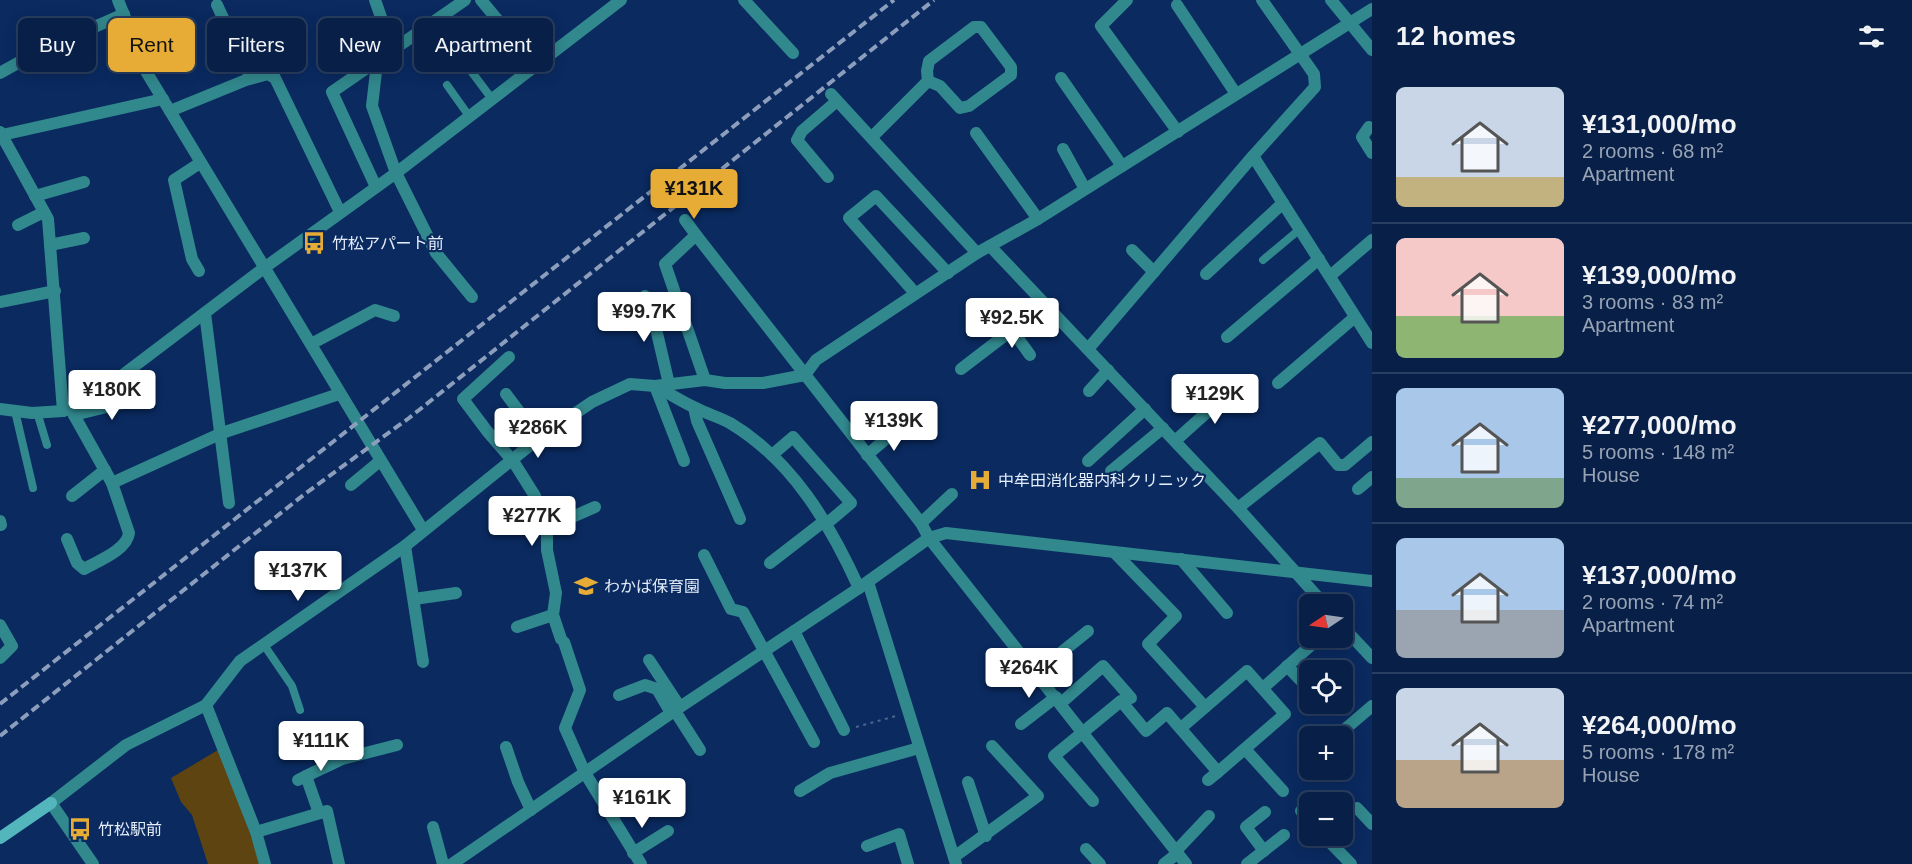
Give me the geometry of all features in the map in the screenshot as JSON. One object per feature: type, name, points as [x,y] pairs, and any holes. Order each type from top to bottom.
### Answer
[{"type":"main road","points":[[0,838],[51,803]]},
{"type":"street","points":[[118,0],[147,73],[423,530]]},
{"type":"street","points":[[375,0],[381,18]]},
{"type":"street","points":[[402,43],[465,0]]},
{"type":"street","points":[[481,0],[496,18]]},
{"type":"street","points":[[553,52],[621,0]]},
{"type":"street","points":[[744,0],[793,53]]},
{"type":"street","points":[[1127,0],[1101,26],[1178,132]]},
{"type":"street","points":[[1088,349],[1315,87],[1314,74],[1262,0]]},
{"type":"street","points":[[1331,0],[1372,50]]},
{"type":"street","points":[[217,5],[251,78]]},
{"type":"street","points":[[1176,5],[1236,94]]},
{"type":"street","points":[[93,864],[51,803],[126,745],[206,705],[240,661],[405,546],[539,438],[592,402],[630,384],[655,386],[705,380],[725,383],[763,383],[805,375],[816,360],[915,293],[1178,132],[1372,9]]},
{"type":"street","points":[[96,26],[124,14]]},
{"type":"street","points":[[974,27],[981,27],[1011,67],[1011,75],[969,106],[960,108],[940,86],[928,81],[929,61],[974,27]]},
{"type":"street","points":[[0,73],[18,63]]},
{"type":"street","points":[[360,72],[332,92],[376,187]]},
{"type":"street","points":[[376,72],[372,106],[396,172],[436,253],[472,297]]},
{"type":"street","points":[[69,411],[96,396],[527,72]]},
{"type":"street","points":[[170,111],[251,78],[268,74],[275,78],[340,212]]},
{"type":"street","points":[[1061,78],[1122,166]]},
{"type":"street","points":[[872,138],[928,81]]},
{"type":"street","points":[[828,177],[797,140],[802,131],[834,97],[977,253]]},
{"type":"street","points":[[67,539],[77,563],[84,568],[122,546],[129,540],[129,533],[112,483],[69,411],[48,219],[1,134],[163,99]]},
{"type":"street","points":[[1369,127],[1362,136],[1372,153]]},
{"type":"street","points":[[976,133],[1038,219]]},
{"type":"street","points":[[1063,149],[1085,189]]},
{"type":"street","points":[[1253,156],[1372,343]]},
{"type":"street","points":[[199,271],[192,259],[174,180],[200,163]]},
{"type":"street","points":[[35,196],[84,182]]},
{"type":"street","points":[[915,293],[849,218],[876,196],[948,273]]},
{"type":"street","points":[[1206,274],[1283,203]]},
{"type":"street","points":[[18,225],[44,212]]},
{"type":"street","points":[[685,220],[921,523],[929,538],[1037,672],[1186,864]]},
{"type":"street","points":[[696,235],[665,264],[705,380]]},
{"type":"street","points":[[50,245],[84,238]]},
{"type":"street","points":[[1330,276],[1372,240]]},
{"type":"street","points":[[990,246],[1238,508],[1315,594]]},
{"type":"street","points":[[1132,250],[1154,272]]},
{"type":"street","points":[[1227,337],[1319,259]]},
{"type":"street","points":[[0,302],[55,291]]},
{"type":"street","points":[[645,296],[657,333],[669,384]]},
{"type":"street","points":[[961,369],[1046,304]]},
{"type":"street","points":[[311,344],[375,310],[394,316]]},
{"type":"street","points":[[205,312],[229,503]]},
{"type":"street","points":[[1278,383],[1355,317]]},
{"type":"street","points":[[1012,330],[1030,355]]},
{"type":"street","points":[[508,357],[463,399],[513,461],[535,496],[547,528],[547,550],[556,593],[553,615],[580,690],[565,728],[585,774],[637,858]]},
{"type":"street","points":[[1089,392],[1108,370]]},
{"type":"street","points":[[655,386],[694,408],[728,423],[772,455],[801,487],[840,546],[863,585],[908,713],[955,861],[1038,796],[992,746]]},
{"type":"street","points":[[655,386],[684,461]]},
{"type":"street","points":[[1175,441],[1235,387]]},
{"type":"street","points":[[112,483],[220,434],[339,394]]},
{"type":"street","points":[[506,394],[539,438]]},
{"type":"street","points":[[0,409],[37,412],[69,411],[143,398]]},
{"type":"street","points":[[694,408],[740,519]]},
{"type":"street","points":[[1088,461],[1145,409]]},
{"type":"street","points":[[867,455],[901,426]]},
{"type":"street","points":[[1111,471],[1163,428]]},
{"type":"street","points":[[770,563],[851,503],[794,437],[772,455]]},
{"type":"street","points":[[1238,508],[1320,443],[1338,465],[1345,465],[1372,442]]},
{"type":"street","points":[[351,485],[380,461]]},
{"type":"street","points":[[72,496],[105,470]]},
{"type":"street","points":[[1358,489],[1372,477]]},
{"type":"street","points":[[921,523],[952,494]]},
{"type":"street","points":[[547,528],[594,507]]},
{"type":"street","points":[[452,864],[929,538],[945,533],[1372,581]]},
{"type":"street","points":[[405,546],[423,662]]},
{"type":"street","points":[[1114,552],[1176,616],[1148,644],[1205,707]]},
{"type":"street","points":[[704,555],[730,609],[743,612],[814,742]]},
{"type":"street","points":[[1181,560],[1227,613]]},
{"type":"street","points":[[414,599],[456,593]]},
{"type":"street","points":[[517,627],[553,615]]},
{"type":"street","points":[[0,625],[12,646],[0,658]]},
{"type":"street","points":[[794,630],[844,730]]},
{"type":"street","points":[[1037,672],[1089,631]]},
{"type":"street","points":[[1353,638],[1372,658]]},
{"type":"street","points":[[1263,688],[1308,648]]},
{"type":"street","points":[[649,660],[700,750]]},
{"type":"street","points":[[1021,724],[1103,666],[1131,698]]},
{"type":"street","points":[[1287,666],[1299,679]]},
{"type":"street","points":[[1181,728],[1247,671],[1285,714],[1208,780]]},
{"type":"street","points":[[619,695],[645,685],[657,689],[676,710]]},
{"type":"street","points":[[1093,801],[1054,756],[1121,701],[1146,730],[1167,713],[1218,772]]},
{"type":"street","points":[[206,705],[256,832],[265,864]]},
{"type":"street","points":[[1349,726],[1372,706]]},
{"type":"street","points":[[319,813],[302,778],[342,759],[396,745]]},
{"type":"street","points":[[506,747],[531,810]]},
{"type":"street","points":[[800,791],[830,773],[919,748]]},
{"type":"street","points":[[1245,749],[1282,791]]},
{"type":"street","points":[[968,782],[986,836]]},
{"type":"street","points":[[1357,808],[1372,824]]},
{"type":"street","points":[[256,832],[327,811],[339,864]]},
{"type":"street","points":[[1264,850],[1246,827],[1265,812]]},
{"type":"street","points":[[1164,864],[1209,816]]},
{"type":"street","points":[[433,827],[443,864]]},
{"type":"street","points":[[867,846],[897,830],[908,864]]},
{"type":"street","points":[[623,864],[637,858],[668,831]]},
{"type":"street","points":[[1247,864],[1284,835]]},
{"type":"street","points":[[1334,846],[1351,864]]},
{"type":"street","points":[[1086,849],[1100,864]]},
{"type":"lane","points":[[472,72],[492,99]]},
{"type":"lane","points":[[447,86],[470,116]]},
{"type":"lane","points":[[1263,260],[1300,229]]},
{"type":"lane","points":[[15,411],[33,488]]},
{"type":"lane","points":[[37,412],[47,445]]},
{"type":"lane","points":[[264,645],[292,686],[300,710]]},
{"type":"path","points":[[844,730],[908,713]]},
{"type":"shaded area","points":[[218,750],[228,765],[260,864],[208,864],[192,815],[181,802],[171,778]]},
{"type":"railway","points":[[0,704],[894,0]]},
{"type":"railway","points":[[0,736],[306,493],[409,418],[934,0]]},
{"type":"place","name":"竹松アパート前","points":[[314,243]]},
{"type":"place","name":"中牟田消化器内科クリニック","points":[[980,480]]},
{"type":"place","name":"わかば保育園","points":[[586,586]]},
{"type":"place","name":"竹松駅前","points":[[80,829]]}]
